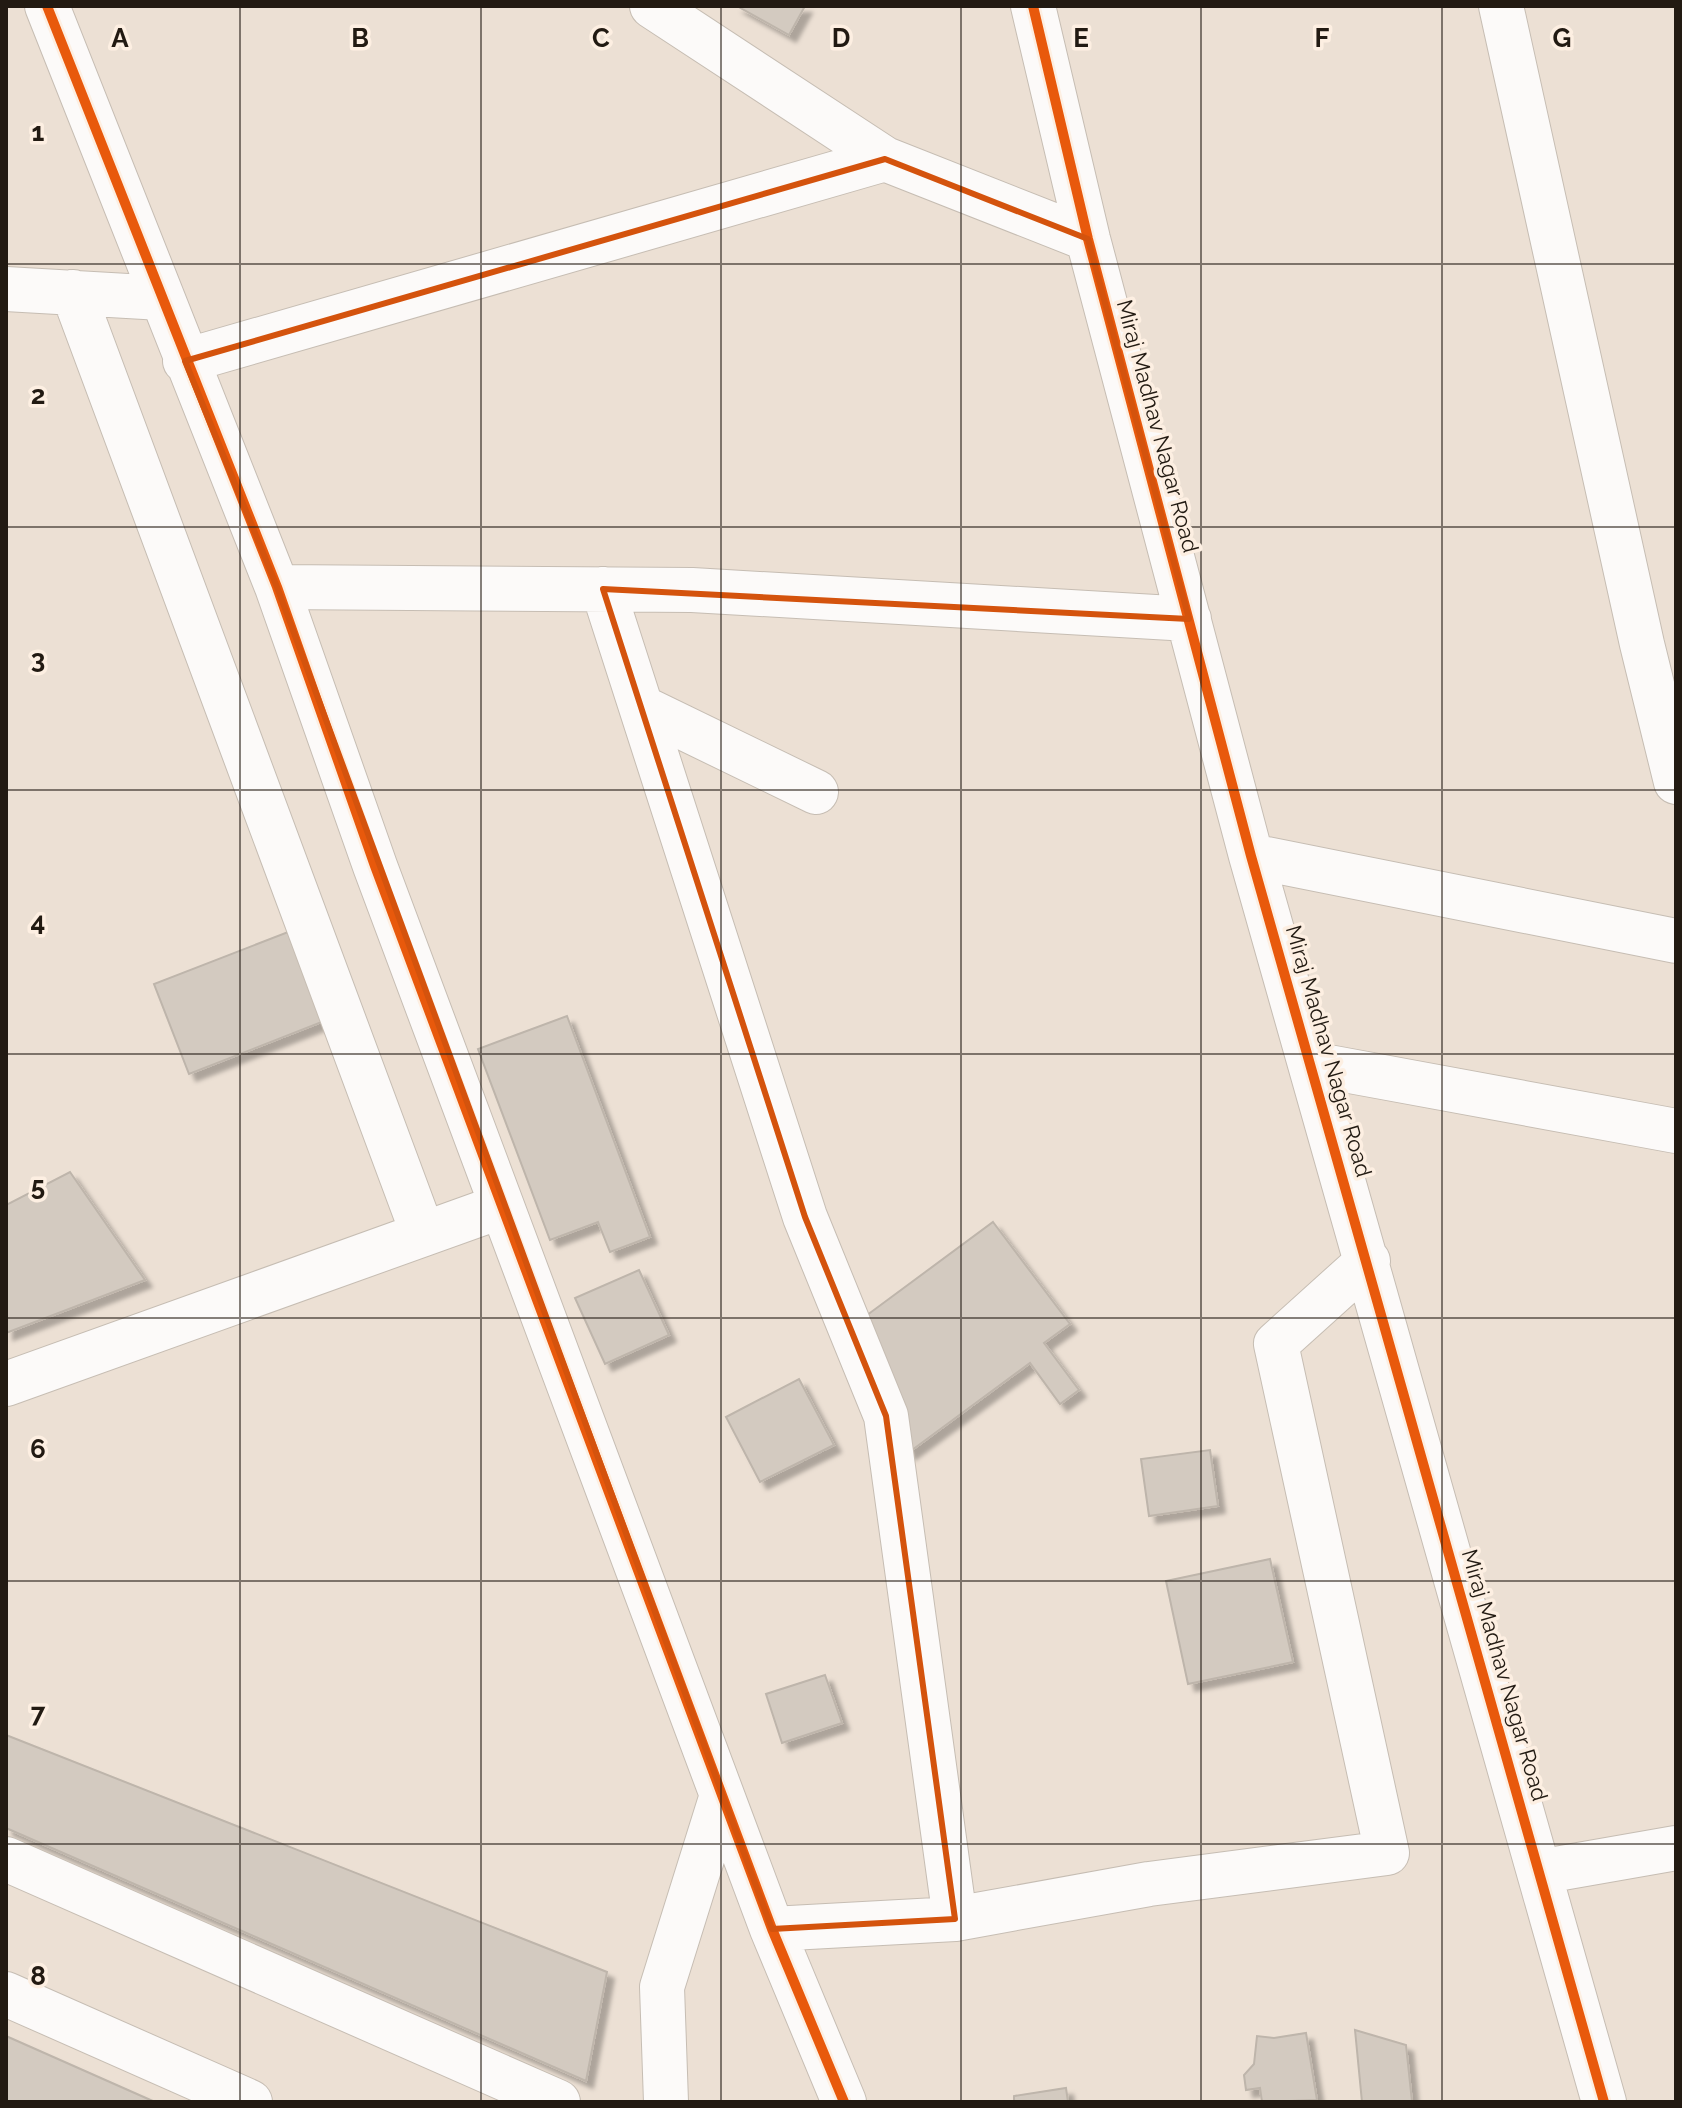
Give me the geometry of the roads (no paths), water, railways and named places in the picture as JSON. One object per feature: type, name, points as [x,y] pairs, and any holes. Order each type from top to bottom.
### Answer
[{"type":"street","points":[[47,6],[277,587],[375,866],[772,1929],[844,2102]]},
{"type":"street","points":[[652,6],[885,159],[1088,239]]},
{"type":"street","name":"Miraj Madhav Nagar Road","points":[[1033,6],[1088,239],[1251,856],[1604,2102]]},
{"type":"street","points":[[1501,6],[1642,644],[1676,782]]},
{"type":"street","points":[[185,361],[885,159]]},
{"type":"street","points":[[8,284],[162,298]]},
{"type":"street","points":[[73,292],[423,1234]]},
{"type":"street","points":[[277,587],[692,590],[1189,619]]},
{"type":"street","points":[[603,589],[805,1217],[886,1416],[955,1919]]},
{"type":"street","points":[[641,707],[816,792]]},
{"type":"street","points":[[1251,856],[1676,941]]},
{"type":"street","points":[[1312,1064],[1676,1131]]},
{"type":"street","points":[[6,1384],[502,1206]]},
{"type":"street","points":[[772,1929],[955,1919],[1149,1884],[1387,1853],[1276,1344],[1368,1261]]},
{"type":"street","points":[[666,2102],[662,1987],[722,1795]]},
{"type":"street","points":[[1539,1872],[1676,1848]]},
{"type":"street","points":[[6,1859],[558,2102]]},
{"type":"street","points":[[6,1994],[250,2102]]}]
